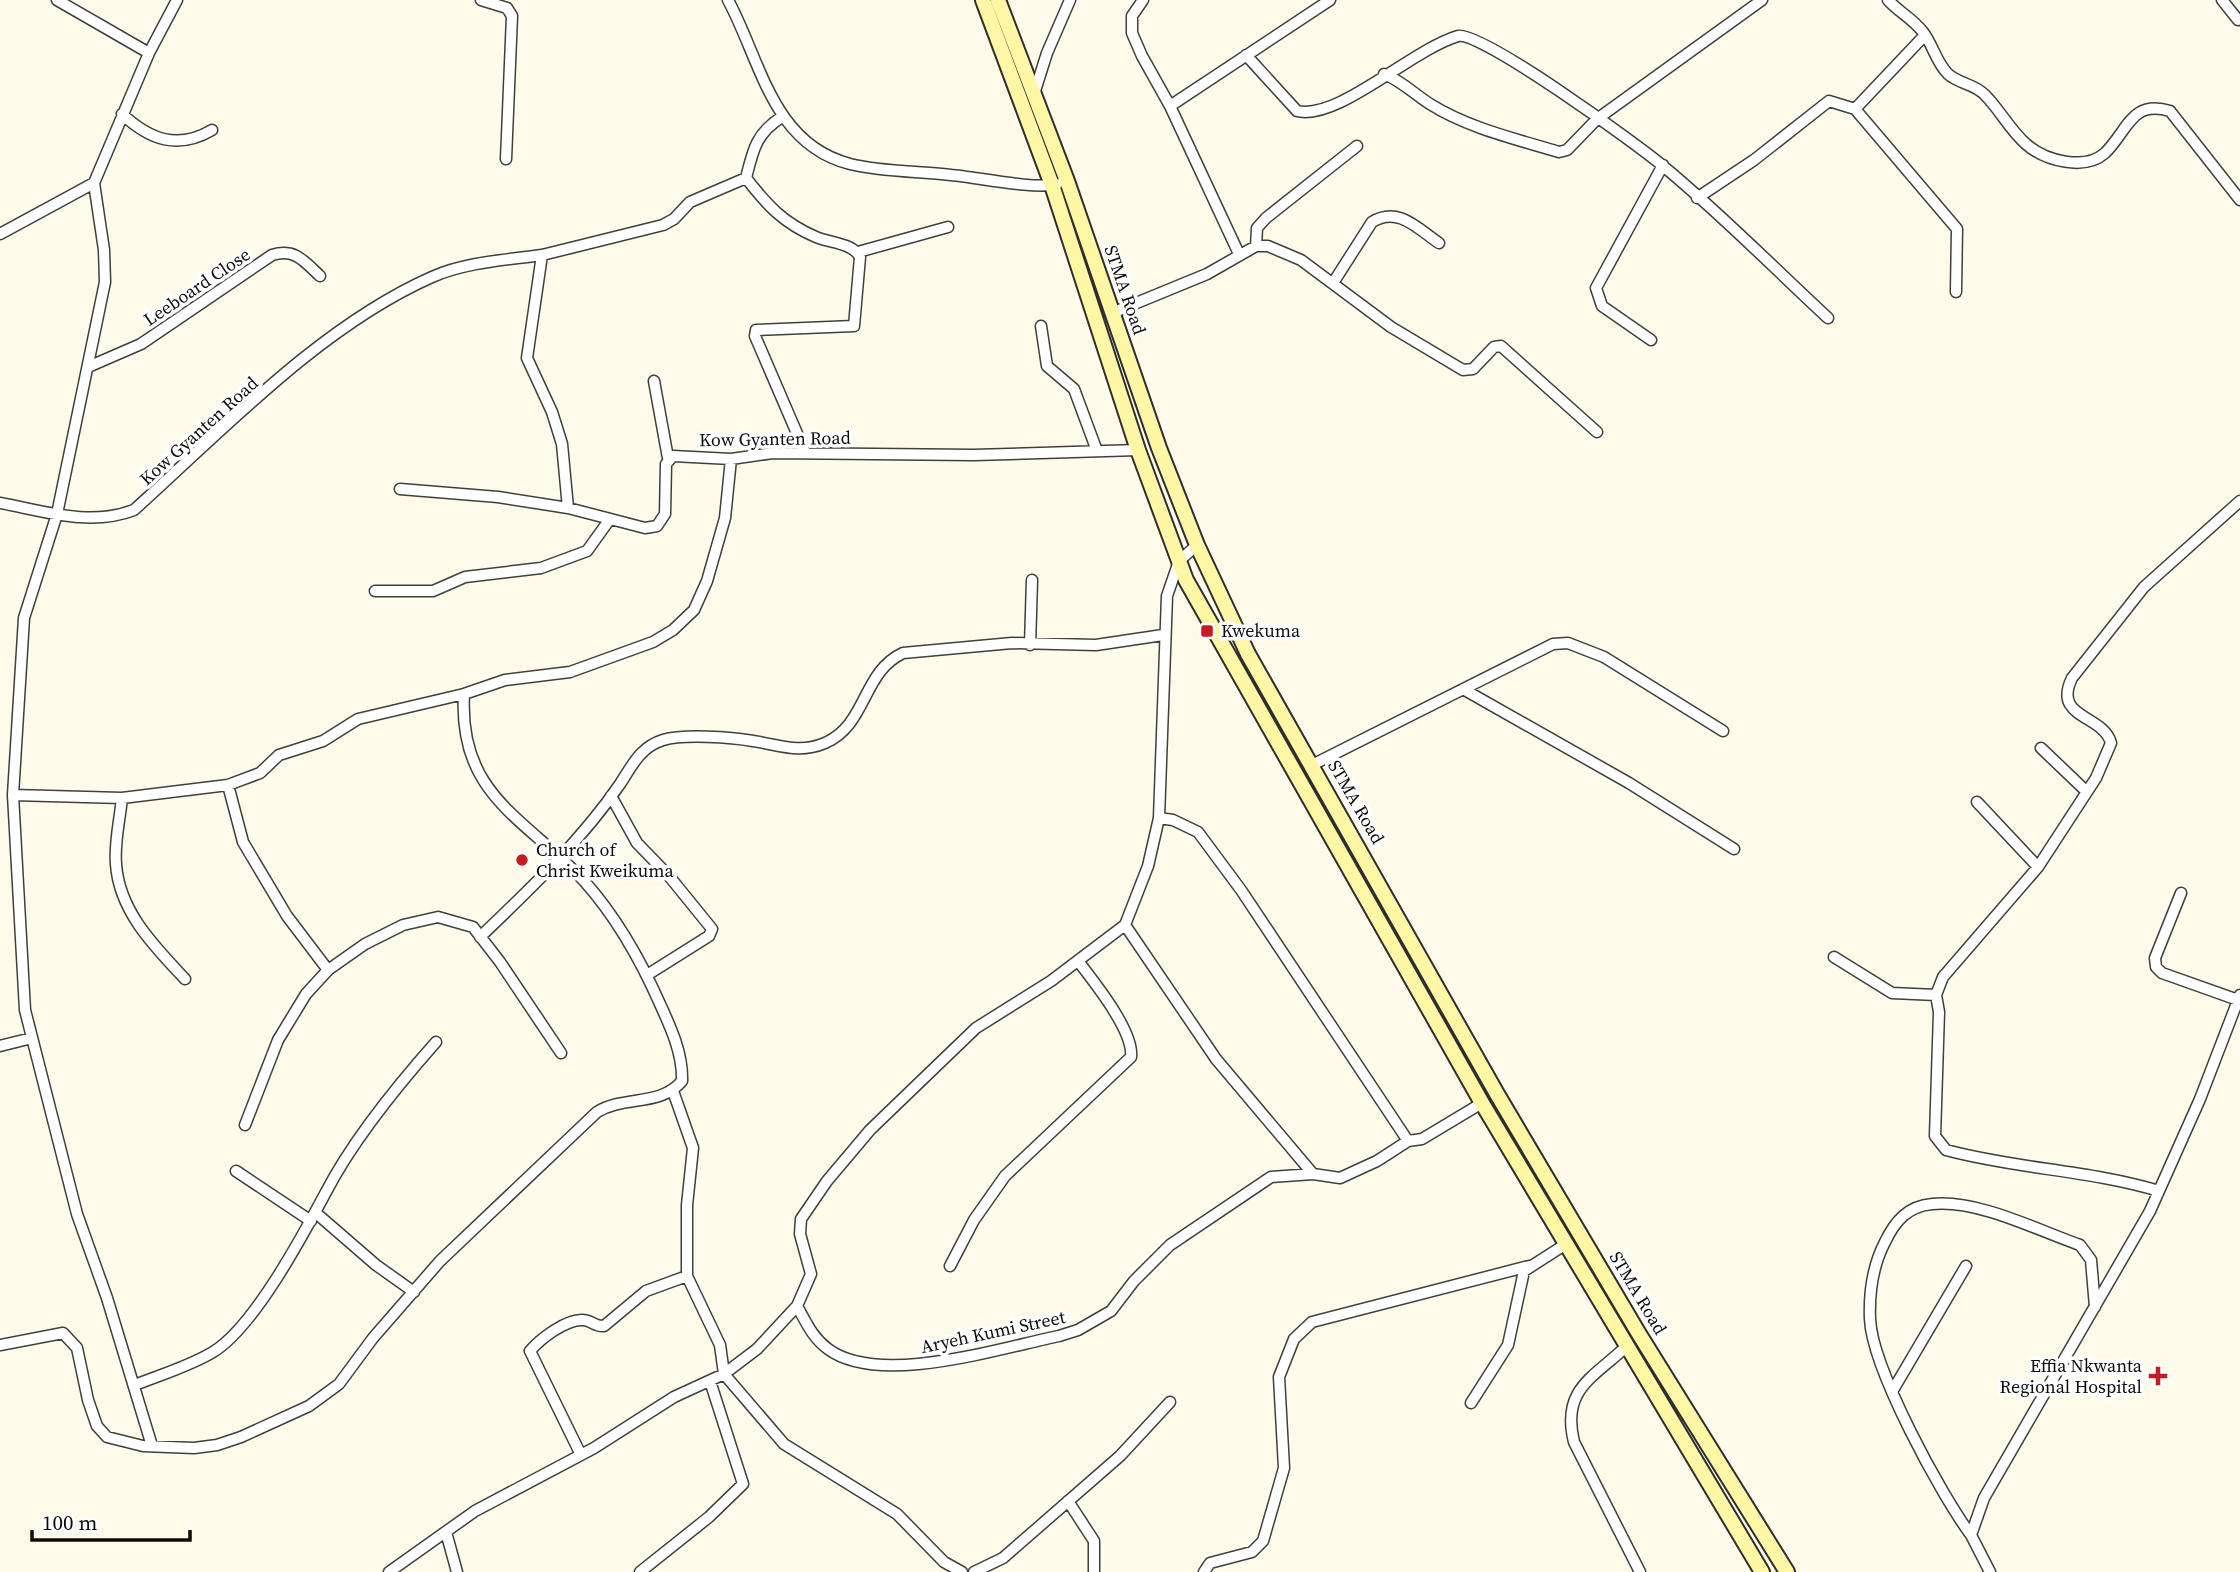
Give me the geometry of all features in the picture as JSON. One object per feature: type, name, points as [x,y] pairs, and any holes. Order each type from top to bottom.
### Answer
[{"type":"main road","name":"STMA Road","points":[[983,0],[1052,185],[1138,450],[1186,580],[1482,1103],[1762,1572]]},
{"type":"main road","name":"STMA Road","points":[[998,0],[1035,91],[1159,448],[1198,545],[1248,654],[1497,1094],[1639,1334],[1787,1572]]},
{"type":"street","points":[[57,0],[149,52]]},
{"type":"street","points":[[152,1446],[135,1385],[77,1214],[25,1010],[13,795],[24,618],[57,514],[88,368],[106,266],[94,183],[149,52],[177,0]]},
{"type":"street","points":[[481,0],[507,8],[512,16],[506,159]]},
{"type":"street","points":[[728,0],[782,117],[798,137],[814,149],[850,164],[1052,185],[1067,181]]},
{"type":"street","points":[[1035,91],[1047,53],[1070,0]]},
{"type":"street","points":[[1143,0],[1132,16],[1132,33],[1170,106],[1239,254]]},
{"type":"street","points":[[1170,106],[1330,0]]},
{"type":"street","points":[[1384,74],[1399,80],[1430,104],[1462,120],[1559,152],[1566,150],[1597,119],[1762,0]]},
{"type":"street","points":[[1888,0],[1925,35],[1948,74],[1984,93],[2019,138],[2032,149],[2063,161],[2085,164],[2105,152],[2135,115],[2145,109],[2163,109],[2170,111],[2240,200]]},
{"type":"street","points":[[2222,0],[2238,20]]},
{"type":"street","points":[[1247,55],[1297,111],[1306,113],[1339,104],[1419,53],[1460,36],[1470,35],[1515,61],[1663,165],[1828,318]]},
{"type":"street","points":[[1855,109],[1925,35]]},
{"type":"street","points":[[1697,198],[1829,101],[1855,109],[1957,229],[1956,292]]},
{"type":"street","points":[[122,114],[135,126],[166,141],[180,143],[196,140],[212,130]]},
{"type":"street","points":[[782,117],[765,127],[752,146],[746,177],[775,215],[816,237],[858,252],[948,227]]},
{"type":"street","points":[[1256,246],[1257,228],[1265,218],[1357,146]]},
{"type":"street","points":[[1651,340],[1602,306],[1596,288],[1663,165]]},
{"type":"street","name":"Kow Gyanten Road","points":[[0,503],[73,518],[110,518],[134,510],[298,364],[372,309],[434,276],[483,262],[542,255],[663,225],[674,219],[690,202],[746,177]]},
{"type":"street","points":[[0,234],[94,183]]},
{"type":"street","points":[[1334,283],[1371,222],[1381,216],[1396,215],[1439,243]]},
{"type":"street","points":[[1112,313],[1207,274],[1256,246],[1268,246],[1293,255],[1391,327],[1463,370],[1473,369],[1494,347],[1501,346],[1597,432]]},
{"type":"street","name":"Leeboard Close","points":[[88,368],[141,344],[272,254],[283,251],[297,254],[320,276]]},
{"type":"street","points":[[805,452],[755,336],[756,330],[854,326],[860,257],[858,252]]},
{"type":"street","points":[[542,255],[527,358],[552,412],[562,444],[568,508]]},
{"type":"street","points":[[1041,326],[1047,366],[1074,389],[1097,452]]},
{"type":"street","points":[[400,489],[487,496],[568,508],[645,528],[657,526],[665,514],[668,458],[654,381]]},
{"type":"street","name":"Kow Gyanten Road","points":[[668,458],[731,459],[805,452],[974,455],[1138,450]]},
{"type":"street","points":[[13,795],[122,798],[228,785],[260,773],[279,755],[323,741],[358,719],[464,694],[505,680],[570,672],[653,642],[673,630],[694,610],[707,581],[725,518],[731,459]]},
{"type":"street","points":[[2159,1191],[2086,1173],[1987,1159],[1946,1150],[1941,1146],[1935,1136],[1938,1012],[1936,995],[1944,977],[2038,867],[2087,792],[2112,743],[2108,736],[2073,709],[2066,695],[2072,678],[2144,587],[2240,501]]},
{"type":"street","points":[[374,591],[433,591],[465,577],[541,568],[587,551],[610,519]]},
{"type":"street","points":[[389,1572],[475,1511],[581,1455],[664,1402],[724,1374],[757,1349],[797,1306],[811,1274],[800,1234],[801,1219],[827,1181],[870,1130],[976,1028],[1078,961],[1125,925],[1148,866],[1159,818],[1163,635],[1167,596],[1179,561],[1198,545]]},
{"type":"street","points":[[1030,645],[1032,580]]},
{"type":"street","points":[[480,937],[558,857],[611,796],[635,757],[662,740],[750,740],[799,750],[825,743],[852,722],[873,679],[893,658],[902,653],[1012,643],[1096,645],[1163,635]]},
{"type":"street","points":[[1312,765],[1553,644],[1568,643],[1604,657],[1723,731]]},
{"type":"street","points":[[1463,690],[1629,783],[1734,849]]},
{"type":"street","points":[[0,1345],[63,1333],[77,1348],[97,1426],[107,1437],[126,1444],[152,1446],[217,1445],[309,1406],[340,1384],[373,1338],[488,1213],[597,1111],[609,1104],[664,1096],[682,1081],[682,1067],[672,1032],[647,975],[613,919],[585,883],[516,822],[477,771],[464,730],[464,694]]},
{"type":"street","points":[[2041,748],[2087,792]]},
{"type":"street","points":[[228,785],[243,842],[287,916],[328,970]]},
{"type":"street","points":[[611,796],[637,843],[669,876],[712,929],[709,936],[647,975]]},
{"type":"street","points":[[122,798],[116,863],[122,897],[149,940],[185,979]]},
{"type":"street","points":[[1977,803],[2038,867]]},
{"type":"street","points":[[1159,818],[1186,824],[1198,832],[1241,890],[1408,1141]]},
{"type":"street","points":[[1971,1535],[1984,1498],[2095,1308],[2159,1191],[2200,1099],[2239,998],[2162,973],[2156,967],[2155,958],[2181,893]]},
{"type":"street","points":[[245,1125],[278,1041],[306,995],[328,970],[365,944],[403,925],[438,917],[473,927],[561,1053]]},
{"type":"street","points":[[1125,925],[1216,1059],[1313,1174]]},
{"type":"street","points":[[1834,957],[1892,993],[1936,995]]},
{"type":"street","points":[[950,1266],[974,1220],[1005,1176],[1131,1057],[1130,1043],[1114,1014],[1078,961]]},
{"type":"street","points":[[0,1046],[32,1038]]},
{"type":"street","points":[[135,1385],[213,1352],[231,1337],[265,1294],[314,1217],[326,1191],[396,1087],[436,1042]]},
{"type":"street","points":[[673,1091],[693,1148],[687,1205],[687,1276],[720,1345],[724,1374],[785,1444],[897,1514],[944,1562],[962,1572]]},
{"type":"street","name":"Aryeh Kumi Street","points":[[797,1306],[810,1332],[828,1348],[848,1359],[874,1365],[905,1366],[1059,1336],[1078,1330],[1111,1311],[1134,1281],[1170,1245],[1265,1181],[1277,1175],[1313,1174],[1340,1178],[1377,1161],[1408,1141],[1422,1139],[1482,1103]]},
{"type":"street","points":[[236,1171],[314,1217],[414,1292]]},
{"type":"street","points":[[1990,1572],[1971,1535],[1956,1516],[1881,1365],[1870,1321],[1873,1273],[1893,1226],[1915,1207],[1933,1204],[1979,1209],[2080,1245],[2091,1260],[2095,1308]]},
{"type":"street","points":[[1471,1403],[1508,1345],[1524,1271],[1566,1244]]},
{"type":"street","points":[[1204,1572],[1210,1563],[1252,1552],[1263,1541],[1284,1468],[1279,1377],[1294,1339],[1312,1322],[1529,1266]]},
{"type":"street","points":[[1893,1390],[1966,1266]]},
{"type":"street","points":[[581,1455],[530,1351],[573,1322],[584,1320],[597,1327],[607,1325],[646,1291],[687,1276]]},
{"type":"street","points":[[1628,1345],[1580,1390],[1570,1405],[1569,1419],[1574,1442],[1640,1572]]},
{"type":"street","points":[[640,1572],[709,1517],[743,1485],[710,1381]]},
{"type":"street","points":[[974,1572],[1003,1558],[1120,1456],[1170,1402]]},
{"type":"street","points":[[1068,1501],[1094,1541],[1094,1572]]},
{"type":"street","points":[[446,1532],[457,1572]]},
{"type":"place","name":"Kwekuma","points":[[1207,631]]},
{"type":"place","name":"Church of Christ Kweikuma","points":[[522,860]]},
{"type":"place","name":"Effia Nkwanta Regional Hospital","points":[[2158,1376]]}]
